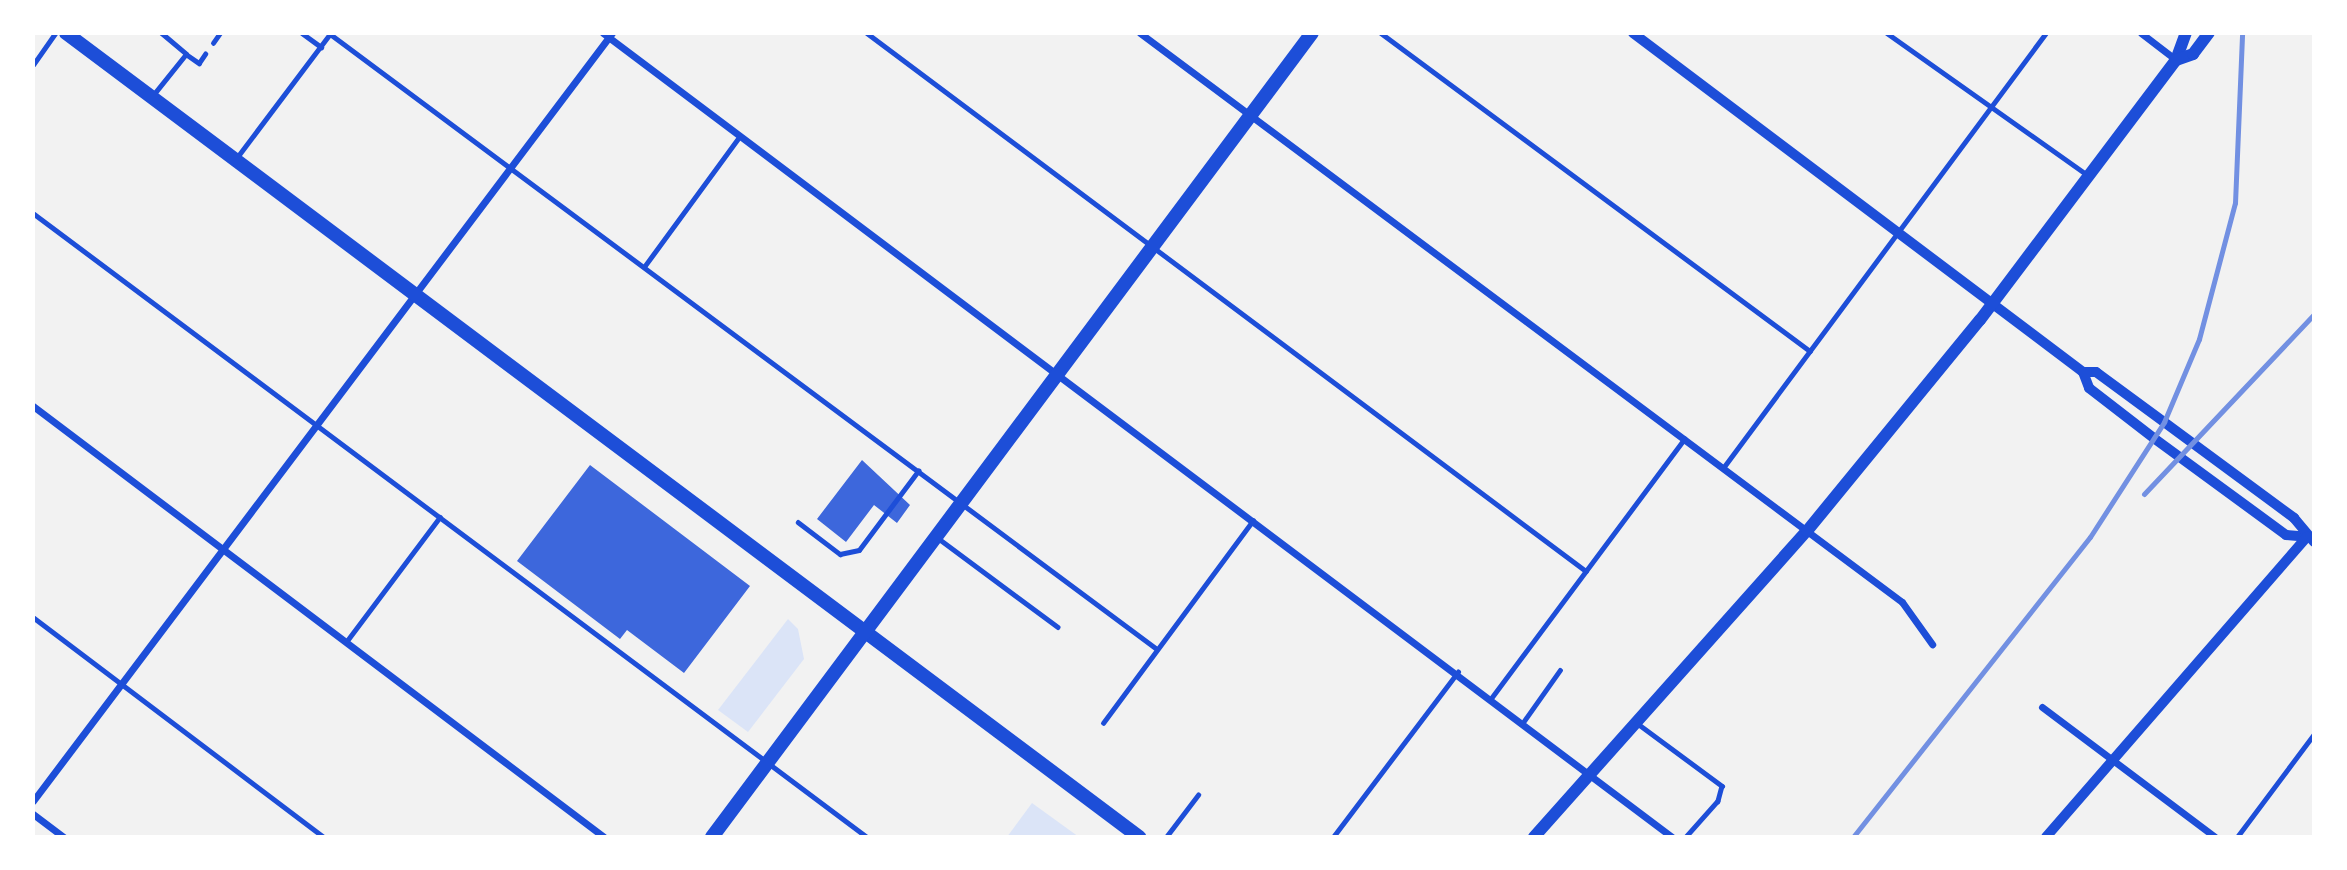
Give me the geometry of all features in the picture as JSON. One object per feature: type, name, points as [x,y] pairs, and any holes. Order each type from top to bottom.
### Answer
[{"type":"main road","points":[[66,33],[1139,837]]},
{"type":"main road","points":[[712,837],[934,535],[1312,33]]},
{"type":"main road","points":[[1534,837],[1807,531],[1992,303],[2176,60],[2186,33]]},
{"type":"main road","points":[[2176,60],[2193,54],[2209,33]]},
{"type":"street","points":[[1140,33],[1902,602],[1932,644]]},
{"type":"street","points":[[1633,33],[2083,372],[2089,388],[2155,439],[2286,534],[2311,536]]},
{"type":"street","points":[[2141,33],[2176,60]]},
{"type":"street","points":[[33,802],[511,168],[608,35],[1592,772],[1672,837]]},
{"type":"street","points":[[2083,372],[2096,372],[2294,518],[2311,536]]},
{"type":"street","points":[[33,406],[604,837]]},
{"type":"street","points":[[2046,837],[2311,536]]},
{"type":"street","points":[[2042,707],[2215,837]]},
{"type":"street","points":[[33,814],[65,837]]},
{"type":"lane","points":[[33,65],[55,33]]},
{"type":"lane","points":[[213,43],[220,33]]},
{"type":"lane","points":[[302,33],[321,47]]},
{"type":"lane","points":[[867,33],[1586,571]]},
{"type":"lane","points":[[1381,33],[1810,351]]},
{"type":"lane","points":[[1887,33],[2088,176]]},
{"type":"lane","points":[[1723,468],[1895,231],[2046,33]]},
{"type":"lane","points":[[164,34],[199,63],[205,54]]},
{"type":"lane","points":[[235,160],[330,34],[1157,649]]},
{"type":"lane","points":[[152,97],[186,54]]},
{"type":"lane","points":[[645,267],[740,136]]},
{"type":"lane","points":[[33,213],[867,837]]},
{"type":"lane","points":[[1492,697],[1684,439]]},
{"type":"lane","points":[[797,522],[840,554],[859,550],[918,471]]},
{"type":"lane","points":[[346,642],[440,517]]},
{"type":"lane","points":[[1103,723],[1253,519]]},
{"type":"lane","points":[[934,535],[1058,627]]},
{"type":"lane","points":[[33,617],[324,837]]},
{"type":"lane","points":[[1524,721],[1560,670]]},
{"type":"lane","points":[[1334,837],[1458,672]]},
{"type":"lane","points":[[1636,722],[1718,781],[1722,793],[1686,837]]},
{"type":"lane","points":[[2237,837],[2314,734]]},
{"type":"lane","points":[[1166,837],[1198,795]]},
{"type":"shaded area","points":[[788,619],[798,629],[804,659],[748,732],[718,710]]},
{"type":"shaded area","points":[[1032,803],[1079,837],[1007,837]]},
{"type":"building","points":[[862,460],[910,505],[897,523],[874,505],[846,542],[817,519]]},
{"type":"building","points":[[590,465],[750,586],[684,673],[627,630],[620,639],[517,561]]},
{"type":"railway","points":[[1853,837],[2090,537],[2164,422],[2199,339],[2235,203],[2242,33]]},
{"type":"railway","points":[[2144,494],[2314,314]]}]
